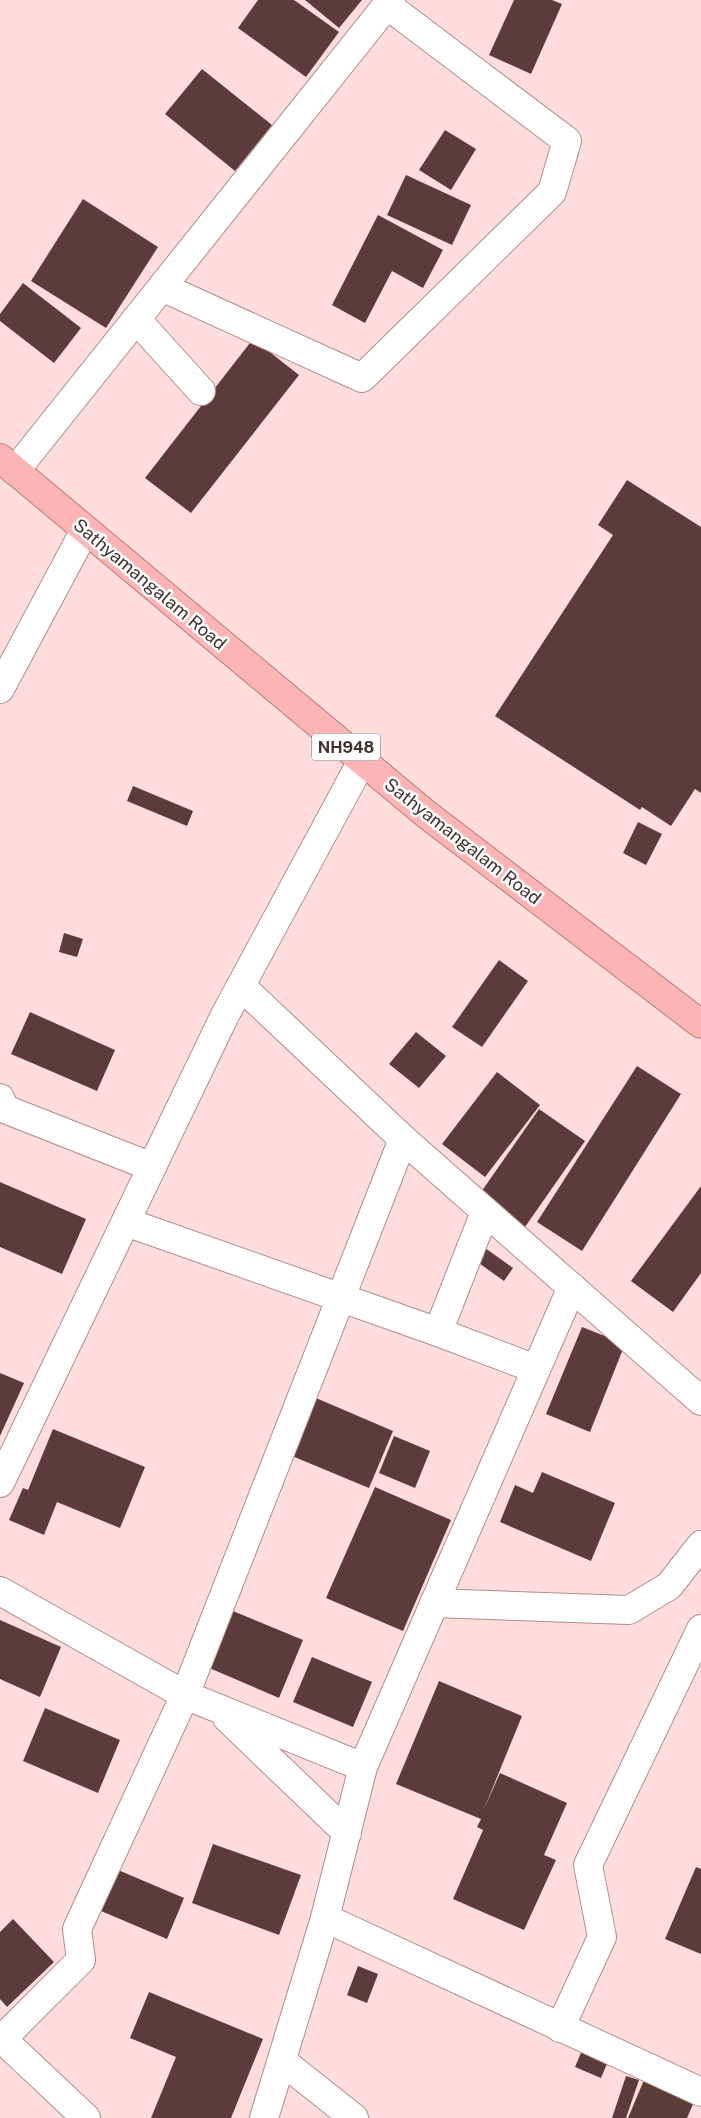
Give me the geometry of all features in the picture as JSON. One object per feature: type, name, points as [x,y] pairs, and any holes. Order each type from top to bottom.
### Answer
[{"type":"highway","name":"Sathyamangalam Road","points":[[8,465],[426,814],[701,1024]]},
{"type":"street","points":[[8,465],[136,319],[389,2],[568,141],[552,192],[362,378],[162,287]]},
{"type":"street","points":[[136,319],[201,391]]},
{"type":"street","points":[[0,689],[85,530]]},
{"type":"street","points":[[0,1483],[241,986],[362,761]]},
{"type":"street","points":[[241,986],[402,1139],[701,1401]]},
{"type":"street","points":[[2,1106],[152,1167]]},
{"type":"street","points":[[86,2118],[1,2038],[80,1960],[77,1929],[184,1695],[402,1139]]},
{"type":"street","points":[[438,1332],[486,1212]]},
{"type":"street","points":[[126,1222],[438,1332],[536,1369]]},
{"type":"street","points":[[264,2118],[325,1918],[363,1767],[572,1287]]},
{"type":"street","points":[[434,1603],[629,1610],[669,1586],[701,1545]]},
{"type":"street","points":[[0,1591],[184,1695],[363,1767]]},
{"type":"street","points":[[560,2028],[602,1937],[588,1865],[701,1629]]},
{"type":"street","points":[[216,1708],[347,1833]]},
{"type":"street","points":[[325,1918],[701,2092]]},
{"type":"street","points":[[282,2061],[354,2118]]},
{"type":"building","points":[[258,0],[294,0],[339,32],[306,77],[238,28]]},
{"type":"building","points":[[305,0],[362,0],[339,28]]},
{"type":"building","points":[[514,0],[552,0],[562,4],[531,74],[489,55]]},
{"type":"building","points":[[202,69],[272,125],[235,171],[165,114]]},
{"type":"building","points":[[445,130],[476,149],[451,190],[419,170]]},
{"type":"building","points":[[406,175],[471,205],[452,245],[387,215]]},
{"type":"building","points":[[83,199],[158,247],[106,328],[31,281]]},
{"type":"building","points":[[378,215],[443,250],[423,288],[392,271],[365,323],[332,305]]},
{"type":"building","points":[[23,283],[81,328],[54,363],[0,321],[0,314]]},
{"type":"building","points":[[253,339],[299,375],[191,513],[145,478]]},
{"type":"building","points":[[627,480],[701,527],[701,793],[695,789],[671,826],[642,807],[640,810],[495,716],[613,535],[598,525]]},
{"type":"building","points":[[133,786],[193,811],[187,826],[127,801]]},
{"type":"building","points":[[638,822],[662,834],[646,865],[623,853]]},
{"type":"building","points":[[64,933],[83,939],[77,957],[59,952]]},
{"type":"building","points":[[499,960],[528,981],[482,1047],[452,1027]]},
{"type":"building","points":[[30,1012],[115,1050],[97,1091],[11,1054]]},
{"type":"building","points":[[416,1032],[446,1056],[419,1088],[389,1064]]},
{"type":"building","points":[[637,1066],[681,1094],[582,1251],[537,1222]]},
{"type":"building","points":[[497,1072],[540,1105],[485,1177],[442,1144]]},
{"type":"building","points":[[539,1109],[585,1141],[525,1227],[479,1195]]},
{"type":"building","points":[[0,1182],[86,1219],[62,1274],[0,1247]]},
{"type":"building","points":[[701,1186],[701,1273],[673,1312],[631,1281]]},
{"type":"building","points":[[485,1248],[513,1268],[504,1281],[476,1261]]},
{"type":"building","points":[[582,1327],[625,1344],[590,1432],[546,1414]]},
{"type":"building","points":[[0,1373],[24,1383],[0,1436]]},
{"type":"building","points":[[316,1398],[393,1431],[369,1488],[292,1456]]},
{"type":"building","points":[[53,1429],[145,1467],[120,1528],[57,1502],[44,1535],[9,1520],[23,1488],[28,1490]]},
{"type":"building","points":[[394,1436],[430,1451],[415,1488],[379,1473]]},
{"type":"building","points":[[542,1472],[615,1503],[591,1561],[500,1522],[515,1485],[533,1493]]},
{"type":"building","points":[[375,1487],[451,1520],[403,1631],[326,1598]]},
{"type":"building","points":[[223,1607],[303,1640],[279,1698],[200,1664]]},
{"type":"building","points":[[0,1620],[61,1647],[40,1697],[0,1679]]},
{"type":"building","points":[[312,1657],[372,1682],[353,1727],[293,1702]]},
{"type":"building","points":[[439,1681],[522,1716],[484,1809],[500,1773],[567,1803],[544,1855],[556,1860],[524,1930],[453,1899],[483,1830],[477,1827],[481,1819],[396,1784]]},
{"type":"building","points":[[45,1708],[120,1740],[98,1793],[23,1761]]},
{"type":"building","points":[[213,1844],[301,1875],[279,1935],[192,1903]]},
{"type":"building","points":[[111,1867],[184,1898],[167,1939],[94,1908]]},
{"type":"building","points":[[696,1867],[701,1869],[701,1954],[665,1939]]},
{"type":"building","points":[[13,1919],[54,1962],[7,2007],[0,1999],[0,1932]]},
{"type":"building","points":[[358,1966],[378,1974],[367,2003],[347,1995]]},
{"type":"building","points":[[149,1992],[263,2039],[231,2118],[151,2118],[176,2057],[130,2038]]},
{"type":"building","points":[[583,2048],[609,2059],[601,2078],[575,2067]]},
{"type":"building","points":[[626,2076],[639,2080],[626,2118],[612,2118]]},
{"type":"building","points":[[644,2080],[694,2102],[687,2118],[628,2118]]}]
